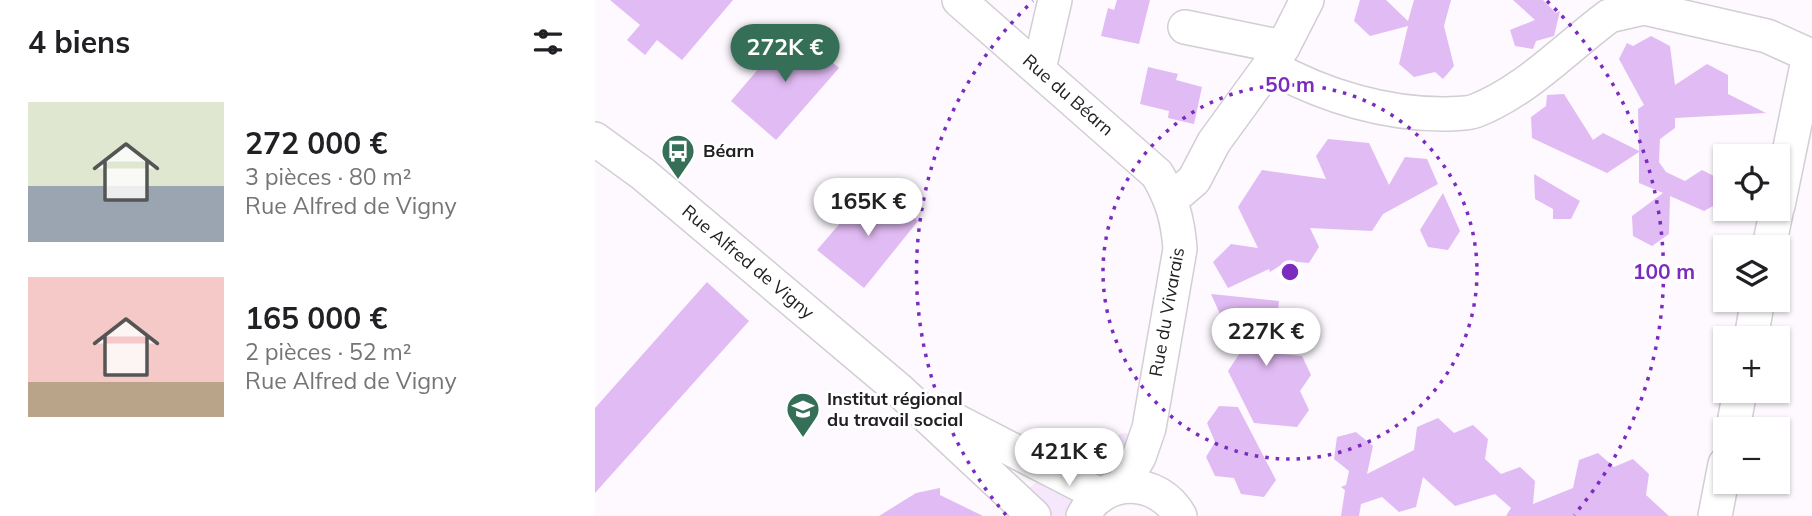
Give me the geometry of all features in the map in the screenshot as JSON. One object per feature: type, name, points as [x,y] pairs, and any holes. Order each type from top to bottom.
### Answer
[{"type":"street","name":"Rue du Béarn","points":[[959,0],[1157,174],[1170,195]]},
{"type":"street","points":[[1039,69],[1055,0]]},
{"type":"street","points":[[1170,195],[1180,192],[1193,180],[1214,142],[1276,57],[1307,0]]},
{"type":"street","points":[[1185,27],[1276,57],[1295,80],[1363,104],[1415,115],[1472,113],[1504,97],[1609,16],[1644,8],[1677,14],[1767,36],[1809,55],[1790,148]]},
{"type":"street","name":"Rue Alfred de Vigny","points":[[595,139],[643,174],[898,389],[1034,516]]},
{"type":"street","name":"Rue du Vivarais","points":[[1102,499],[1139,457],[1149,428],[1180,249],[1178,221],[1170,195]]},
{"type":"street","name":"Rue Alfred de Vigny","points":[[898,389],[1102,499],[1140,486],[1169,500],[1180,515]]},
{"type":"street","name":"Rue du Vivarais","points":[[1149,428],[1180,515]]},
{"type":"street","points":[[1715,516],[1719,494]]},
{"type":"shaded area","points":[[1126,433],[1134,438],[1129,452],[1121,463],[1106,473],[1087,474],[1064,465],[1066,456],[1086,444],[1091,457],[1111,452],[1108,437]]},
{"type":"shaded area","points":[[1043,477],[1077,494],[1067,516],[1045,516],[1022,494]]},
{"type":"building","points":[[610,0],[733,0],[682,60],[657,40],[645,55],[627,40],[640,25]]},
{"type":"building","points":[[1117,0],[1150,0],[1139,44],[1101,36],[1108,8],[1114,10]]},
{"type":"building","points":[[1360,0],[1386,0],[1408,21],[1414,0],[1451,0],[1444,26],[1454,66],[1443,79],[1435,72],[1414,77],[1399,64],[1408,26],[1370,36],[1354,21]]},
{"type":"building","points":[[1513,0],[1543,0],[1556,13],[1560,11],[1554,36],[1536,41],[1533,49],[1515,46],[1510,30],[1535,20]]},
{"type":"building","points":[[793,28],[839,68],[776,140],[731,101]]},
{"type":"building","points":[[1651,36],[1670,46],[1675,85],[1707,64],[1728,75],[1728,94],[1766,113],[1675,118],[1675,128],[1660,139],[1659,162],[1666,172],[1685,181],[1702,170],[1713,176],[1713,206],[1704,211],[1670,196],[1669,234],[1652,246],[1633,236],[1632,216],[1663,193],[1639,183],[1639,152],[1607,173],[1532,138],[1531,117],[1546,106],[1547,95],[1564,94],[1593,140],[1603,133],[1639,151],[1638,109],[1644,105],[1619,59],[1627,43],[1633,46]]},
{"type":"building","points":[[1148,67],[1178,74],[1176,80],[1202,87],[1194,124],[1168,118],[1169,111],[1140,104]]},
{"type":"building","points":[[1328,139],[1369,143],[1389,185],[1405,157],[1427,159],[1438,184],[1383,214],[1372,231],[1310,228],[1319,247],[1309,263],[1287,261],[1270,272],[1269,269],[1228,288],[1213,262],[1231,244],[1258,248],[1238,207],[1262,170],[1326,179],[1316,156]]},
{"type":"building","points":[[1534,174],[1580,201],[1571,219],[1553,219],[1553,209],[1535,199]]},
{"type":"building","points":[[867,192],[884,206],[891,197],[918,221],[864,288],[817,250]]},
{"type":"building","points":[[1443,193],[1460,231],[1448,250],[1428,247],[1420,230]]},
{"type":"building","points":[[707,282],[749,321],[595,493],[595,408]]},
{"type":"building","points":[[1211,294],[1279,301],[1277,319],[1264,318],[1282,354],[1302,356],[1311,375],[1300,391],[1309,410],[1297,427],[1254,423],[1228,371],[1263,318],[1220,314]]},
{"type":"building","points":[[1219,406],[1238,407],[1276,480],[1264,497],[1241,494],[1234,478],[1215,476],[1206,457],[1215,442],[1207,423]]},
{"type":"building","points":[[1438,418],[1454,433],[1473,425],[1488,439],[1485,459],[1501,474],[1520,467],[1535,481],[1533,504],[1573,488],[1579,460],[1598,453],[1614,467],[1633,459],[1649,474],[1646,495],[1669,516],[1506,516],[1511,508],[1495,494],[1455,506],[1423,477],[1416,507],[1399,512],[1382,497],[1361,504],[1359,516],[1341,516],[1345,490],[1341,487],[1346,485],[1349,471],[1334,459],[1337,437],[1356,432],[1373,446],[1367,474],[1414,450],[1417,427]]},
{"type":"building","points":[[940,488],[940,495],[983,516],[879,516],[916,493]]},
{"type":"place","name":"Béarn","points":[[678,181]]},
{"type":"place","name":"Institut régional du travail social","points":[[803,439]]}]
